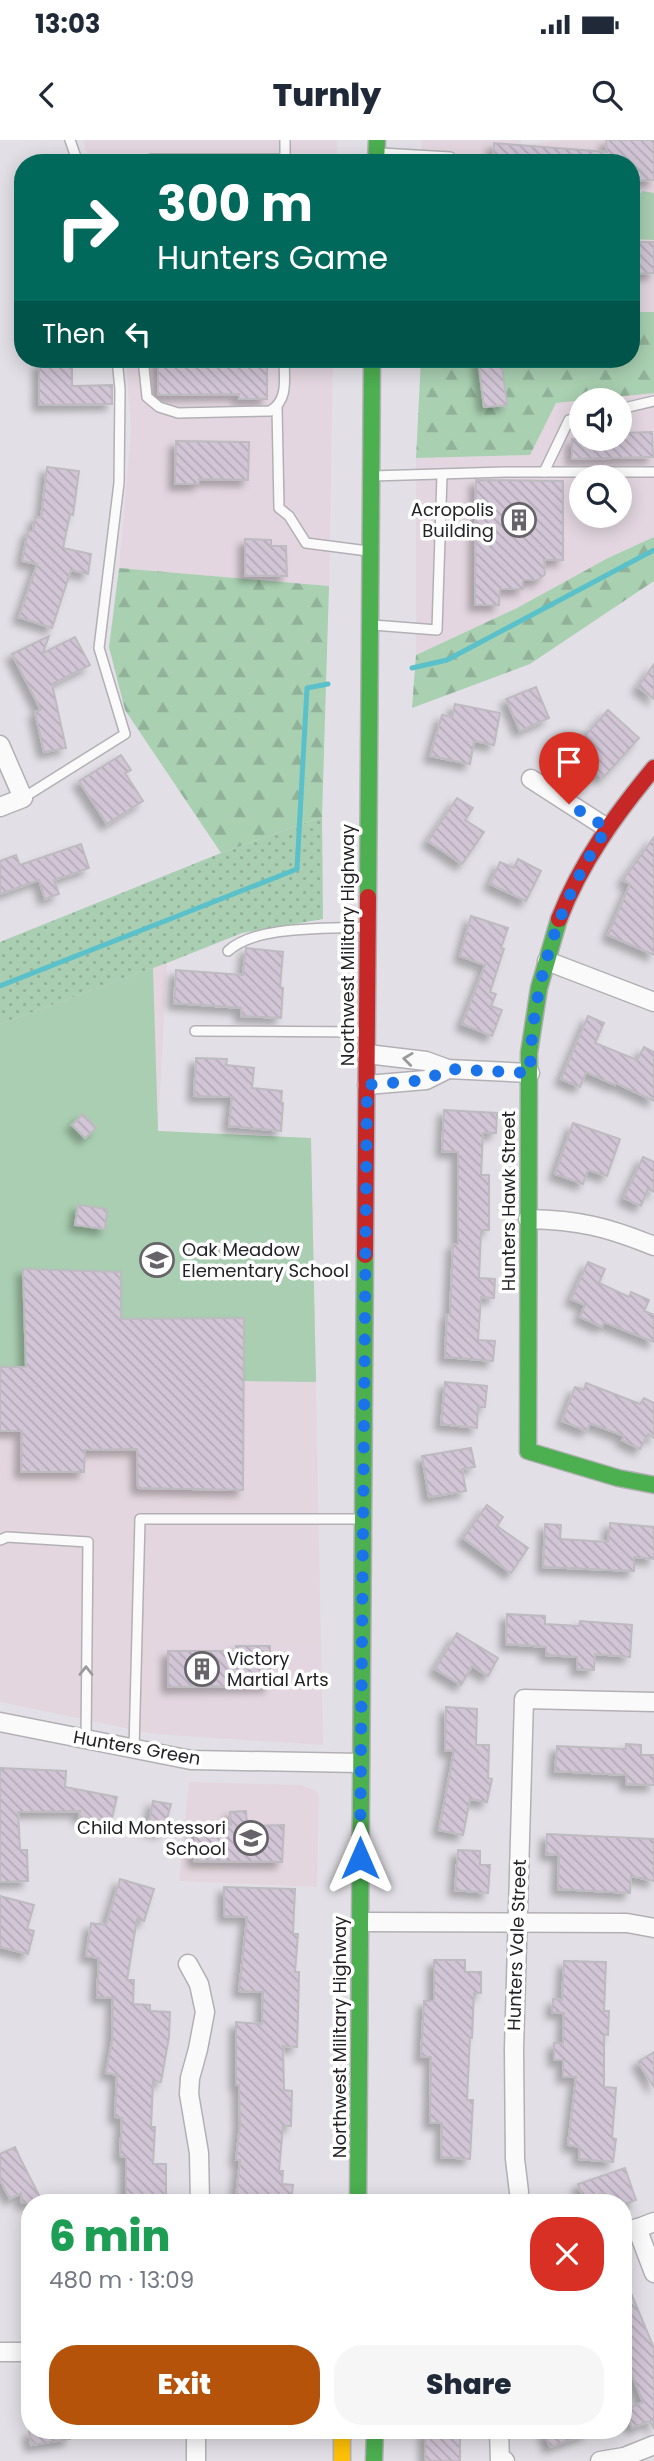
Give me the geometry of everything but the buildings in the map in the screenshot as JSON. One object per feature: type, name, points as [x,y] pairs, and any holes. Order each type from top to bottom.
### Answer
[{"type":"main road","name":"Northwest Military Highway","points":[[358,2194],[372,368]]},
{"type":"main road","name":"Hunters Hawk Street","points":[[654,768],[607,828],[571,892],[552,939],[530,1040],[527,1219],[528,1451],[618,1478],[654,1485]]},
{"type":"main road","points":[[342,2439],[342,2461]]},
{"type":"main road","points":[[374,2461],[375,2439]]},
{"type":"street","points":[[0,745],[23,798],[0,807]]},
{"type":"street","points":[[531,779],[607,828]]},
{"type":"street","points":[[547,961],[654,1002]]},
{"type":"street","points":[[367,1054],[426,1061],[448,1069],[530,1073]]},
{"type":"street","points":[[367,1085],[426,1080],[448,1069]]},
{"type":"street","points":[[527,1219],[559,1219],[602,1227],[654,1246]]},
{"type":"street","name":"Hunters Vale Street","points":[[519,2192],[515,2159],[514,2049],[524,1699],[654,1702]]},
{"type":"street","name":"Hunters Green","points":[[0,1721],[191,1760],[360,1763]]},
{"type":"street","points":[[361,1922],[627,1923],[654,1928]]},
{"type":"street","points":[[188,1964],[199,1984],[205,2012],[189,2094],[199,2153],[200,2194]]},
{"type":"street","points":[[638,2228],[654,2273]]},
{"type":"street","points":[[0,2352],[21,2352]]},
{"type":"street","points":[[196,2439],[196,2461]]},
{"type":"street","points":[[499,2439],[500,2461],[505,2461]]},
{"type":"street","points":[[600,2461],[624,2457],[654,2445]]},
{"type":"lane","points":[[377,152],[406,154]]},
{"type":"lane","points":[[23,798],[125,734],[99,655],[119,484],[118,368]]},
{"type":"lane","points":[[144,368],[147,397],[159,407],[178,413],[270,411],[277,407],[284,397],[284,368]]},
{"type":"lane","points":[[632,406],[654,401]]},
{"type":"lane","points":[[277,407],[279,508],[289,516],[306,543],[370,551]]},
{"type":"lane","points":[[544,472],[569,420]]},
{"type":"lane","points":[[370,476],[654,472]]},
{"type":"lane","points":[[369,625],[437,630],[442,475]]},
{"type":"lane","points":[[228,951],[235,944],[253,937],[282,931],[366,927]]},
{"type":"lane","points":[[195,1031],[367,1032]]},
{"type":"lane","points":[[134,1749],[140,1519],[362,1519]]},
{"type":"lane","points":[[0,1541],[7,1537],[88,1542],[86,1739]]},
{"type":"shaded area","points":[[83,140],[337,140],[337,154],[87,154]]},
{"type":"shaded area","points":[[422,140],[521,140],[521,146],[422,146]]},
{"type":"shaded area","points":[[559,140],[654,140],[654,312],[640,312],[640,154],[422,154],[422,146],[521,146]]},
{"type":"shaded area","points":[[127,368],[333,368],[329,586],[119,568],[131,430]]},
{"type":"shaded area","points":[[654,393],[654,537],[608,558],[517,608],[416,655],[416,458],[529,455],[556,403],[569,402],[569,451],[632,451],[632,395]]},
{"type":"shaded area","name":"Oak Meadow Elementary School","points":[[167,963],[158,1131],[311,1138],[321,1646],[156,1640],[154,1734],[0,1702],[0,1024]]},
{"type":"shaded area","points":[[155,1639],[321,1646],[323,1745],[154,1734]]},
{"type":"shaded area","name":"Child Montessori School","points":[[189,1782],[301,1785],[316,1791],[319,1796],[317,1887],[179,1881]]},
{"type":"green space","points":[[642,191],[654,193],[654,240],[640,239]]},
{"type":"green space","points":[[640,312],[654,312],[654,393],[632,395],[632,388],[569,388],[569,402],[556,403],[530,455],[416,458],[421,368],[640,368]]},
{"type":"green space","points":[[654,537],[654,581],[530,664],[412,708],[416,655],[517,608],[608,558]]},
{"type":"green space","points":[[119,568],[329,586],[322,817],[221,853],[125,710],[109,647]]},
{"type":"green space","points":[[322,817],[323,919],[242,933],[0,1024],[0,942],[221,853]]},
{"type":"green space","points":[[153,968],[158,1131],[311,1138],[316,1382],[244,1381],[244,1318],[139,1319],[121,1362],[120,1272],[23,1269],[26,1367],[0,1367],[0,1024]]},
{"type":"waterway","points":[[412,668],[447,660],[654,550]]},
{"type":"waterway","points":[[0,986],[297,869],[307,688],[328,684]]},
{"type":"traffic: fast","points":[[376,154],[377,140]]},
{"type":"traffic: fast","points":[[368,897],[372,368]]},
{"type":"traffic: fast","points":[[559,919],[539,988],[529,1053],[528,1451],[618,1478],[654,1485]]},
{"type":"traffic: fast","points":[[358,2194],[365,1255]]},
{"type":"traffic: fast","points":[[374,2461],[375,2439]]},
{"type":"traffic: slow","points":[[342,2439],[342,2461]]},
{"type":"traffic: jam","points":[[559,919],[600,839],[654,768]]},
{"type":"traffic: jam","points":[[365,1255],[368,897]]},
{"type":"place","name":"Acropolis Building","points":[[519,520]]},
{"type":"place","name":"Oak Meadow Elementary School","points":[[157,1260]]},
{"type":"place","name":"Victory Martial Arts","points":[[202,1669]]},
{"type":"place","name":"Child Montessori School","points":[[251,1838]]},
{"type":"route","points":[[360,1858],[367,1085],[426,1080],[448,1069],[530,1073],[530,1040],[552,939],[571,892],[607,828],[569,804]]}]
